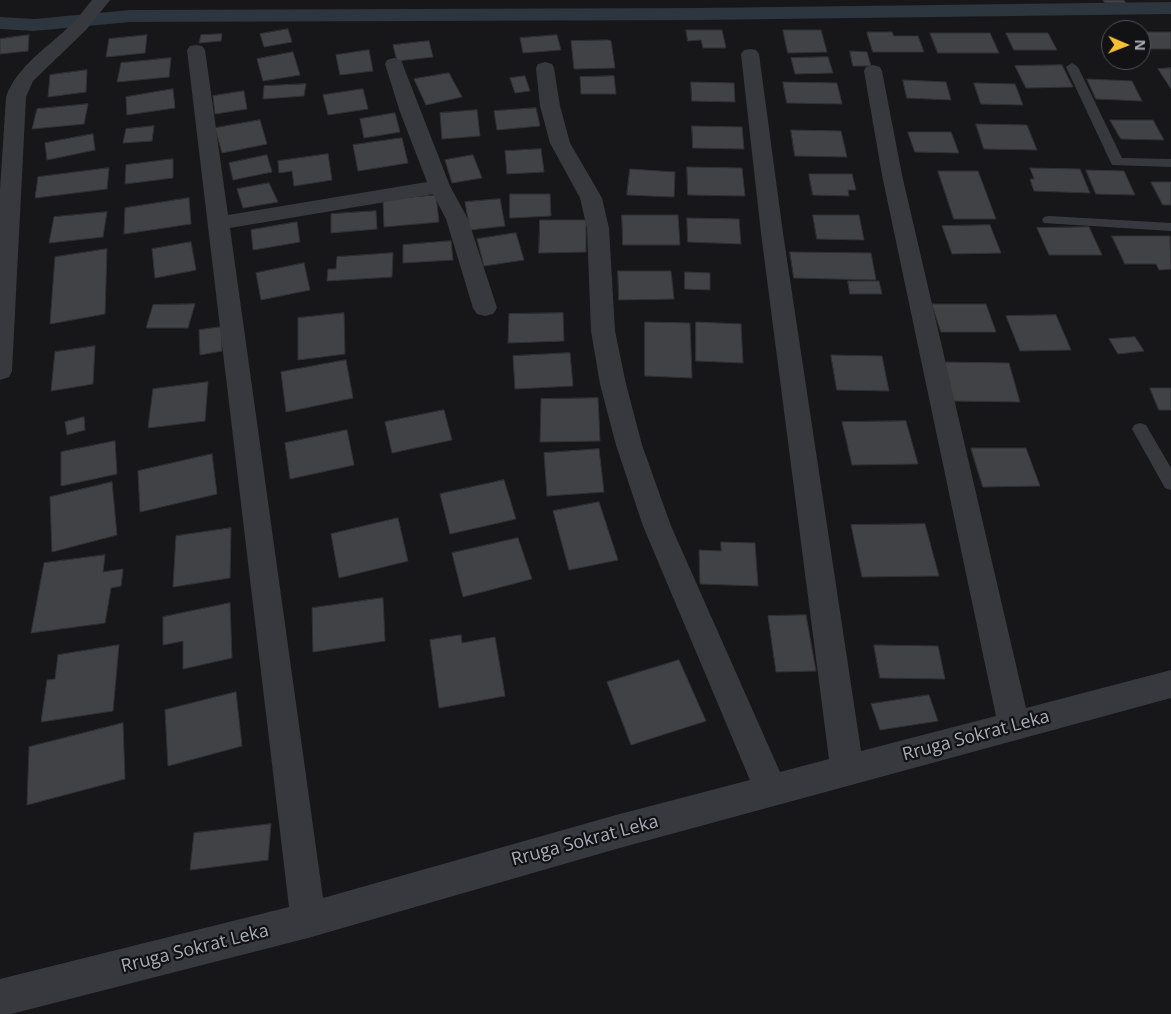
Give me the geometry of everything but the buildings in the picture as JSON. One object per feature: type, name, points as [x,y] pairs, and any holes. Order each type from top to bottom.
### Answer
[{"type":"street","points":[[0,371],[16,97],[19,87],[26,77],[90,13]]},
{"type":"street","points":[[196,50],[220,222],[308,920]]},
{"type":"street","points":[[750,54],[773,243],[846,770]]},
{"type":"street","points":[[394,64],[410,112],[439,186],[457,218],[485,308]]},
{"type":"street","points":[[545,68],[550,106],[560,143],[591,198],[598,228],[603,331],[613,384],[629,445],[657,526],[771,791]]},
{"type":"street","points":[[873,71],[892,174],[1014,726]]},
{"type":"street","points":[[220,222],[439,186]]},
{"type":"street","name":"Rruga Sokrat Leka","points":[[0,998],[308,920],[490,867],[1171,684]]},
{"type":"lane","points":[[1072,67],[1117,162],[1171,163]]},
{"type":"lane","points":[[1049,220],[1171,227]]},
{"type":"lane","points":[[1140,430],[1171,484]]},
{"type":"waterway","points":[[0,23],[34,25],[130,16],[699,14],[1171,8]]}]
